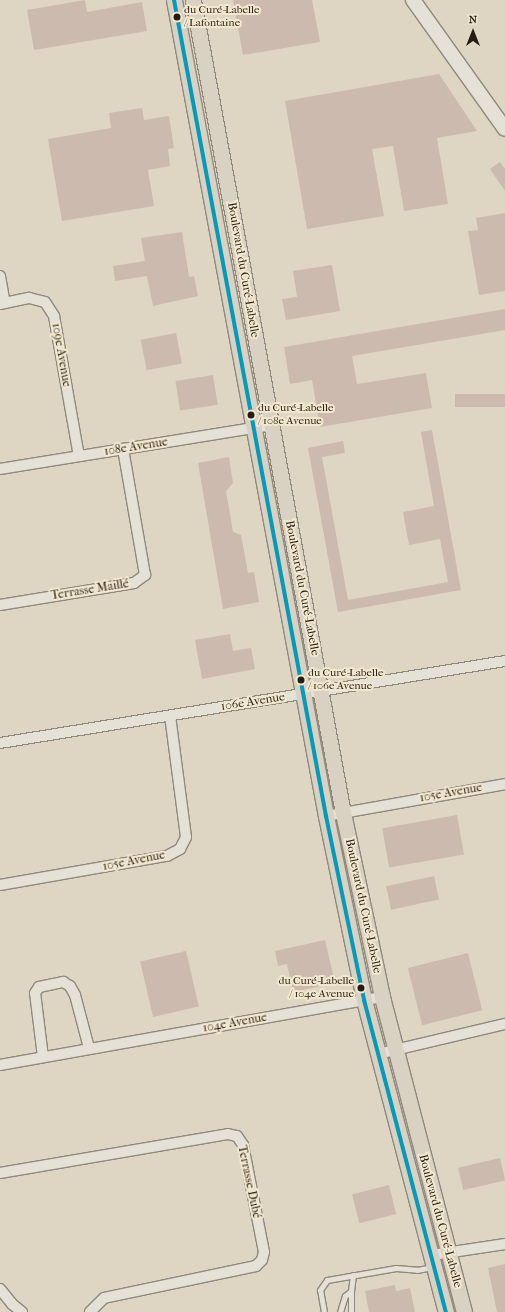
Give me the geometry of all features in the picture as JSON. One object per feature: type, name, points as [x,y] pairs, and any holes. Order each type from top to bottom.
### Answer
[{"type":"main road","name":"Boulevard du Curé-Labelle","points":[[174,0],[214,206],[326,816],[364,1000],[446,1312]]},
{"type":"main road","name":"Boulevard du Curé-Labelle","points":[[193,0],[343,813],[382,997],[464,1312]]},
{"type":"main road","points":[[214,206],[231,203]]},
{"type":"street","points":[[413,0],[505,129]]},
{"type":"street","points":[[0,276],[2,304]]},
{"type":"street","name":"109e Avenue","points":[[2,304],[29,298],[45,302],[54,316],[79,456]]},
{"type":"street","name":"108e Avenue","points":[[0,469],[271,425]]},
{"type":"street","name":"Terrasse Maillé","points":[[0,605],[134,583],[145,575],[123,449]]},
{"type":"street","name":"106e Avenue","points":[[0,743],[505,661]]},
{"type":"street","name":"105e Avenue","points":[[0,885],[166,856],[180,849],[186,837],[170,716]]},
{"type":"street","name":"105e Avenue","points":[[326,816],[505,784]]},
{"type":"street","points":[[44,1057],[35,993],[39,987],[63,982],[70,986],[75,995],[89,1048]]},
{"type":"street","name":"104e Avenue","points":[[0,1065],[382,997]]},
{"type":"street","points":[[378,1054],[505,1024]]},
{"type":"street","name":"Terrasse Dubé","points":[[0,1174],[228,1134],[238,1136],[264,1252],[262,1260],[256,1266],[104,1298],[94,1305],[90,1312]]},
{"type":"street","points":[[433,1261],[449,1253],[505,1244]]},
{"type":"street","points":[[0,1289],[12,1304],[22,1312]]},
{"type":"lane","points":[[324,1312],[320,1290],[323,1282],[353,1275],[396,1268],[417,1270],[433,1261]]},
{"type":"lane","points":[[351,1312],[353,1275]]},
{"type":"lane","points":[[340,1312],[345,1296],[351,1291]]},
{"type":"building","points":[[85,0],[87,12],[142,2],[147,31],[34,50],[27,10]]},
{"type":"building","points":[[233,0],[312,0],[320,42],[243,55]]},
{"type":"building","points":[[439,74],[477,131],[437,138],[448,204],[404,211],[393,146],[372,149],[384,216],[307,229],[285,101]]},
{"type":"building","points":[[142,108],[144,120],[169,116],[174,148],[168,149],[170,166],[148,170],[154,206],[62,221],[48,139],[111,128],[109,113]]},
{"type":"building","points":[[500,162],[505,169],[505,191],[490,169]]},
{"type":"building","points":[[505,213],[505,291],[479,295],[468,231],[478,230],[476,218]]},
{"type":"building","points":[[182,232],[189,277],[194,276],[198,296],[153,306],[147,276],[115,281],[113,266],[145,261],[141,238]]},
{"type":"building","points":[[332,265],[340,311],[286,320],[282,299],[297,297],[293,271]]},
{"type":"building","points":[[505,309],[505,330],[352,356],[357,384],[426,373],[432,408],[320,427],[312,380],[290,384],[284,347]]},
{"type":"building","points":[[176,333],[182,363],[147,370],[141,340]]},
{"type":"building","points":[[213,375],[218,405],[180,411],[175,381]]},
{"type":"building","points":[[455,394],[505,394],[505,407],[455,407]]},
{"type":"building","points":[[432,430],[461,590],[338,612],[308,448],[343,441],[345,453],[322,457],[348,600],[448,582],[440,539],[409,545],[403,512],[434,506],[421,432]]},
{"type":"building","points":[[229,457],[233,483],[226,491],[233,532],[241,535],[248,573],[254,572],[259,602],[223,609],[198,463]]},
{"type":"building","points":[[230,634],[233,651],[251,648],[255,669],[202,679],[195,640]]},
{"type":"building","points":[[457,815],[464,854],[389,868],[382,828]]},
{"type":"building","points":[[434,876],[439,899],[391,910],[386,886]]},
{"type":"building","points":[[325,940],[335,983],[293,992],[287,964],[278,966],[275,951]]},
{"type":"building","points":[[186,951],[199,1007],[153,1017],[140,962]]},
{"type":"building","points":[[468,953],[482,1010],[422,1025],[408,968]]},
{"type":"building","points":[[500,1158],[505,1180],[463,1190],[458,1168]]},
{"type":"building","points":[[389,1185],[396,1214],[359,1223],[352,1194]]},
{"type":"building","points":[[505,1264],[505,1312],[497,1312],[488,1268]]},
{"type":"building","points":[[395,1285],[396,1291],[410,1288],[415,1312],[369,1312],[365,1291]]},
{"type":"transit line","points":[[174,0],[326,816],[364,1000],[446,1312]]},
{"type":"place","name":"du Curé-Labelle / Lafontaine","points":[[177,17]]},
{"type":"place","name":"du Curé-Labelle / 108e Avenue","points":[[251,415]]},
{"type":"place","name":"du Curé-Labelle / 106e Avenue","points":[[301,680]]},
{"type":"place","name":"du Curé-Labelle / 104e Avenue","points":[[361,988]]}]
